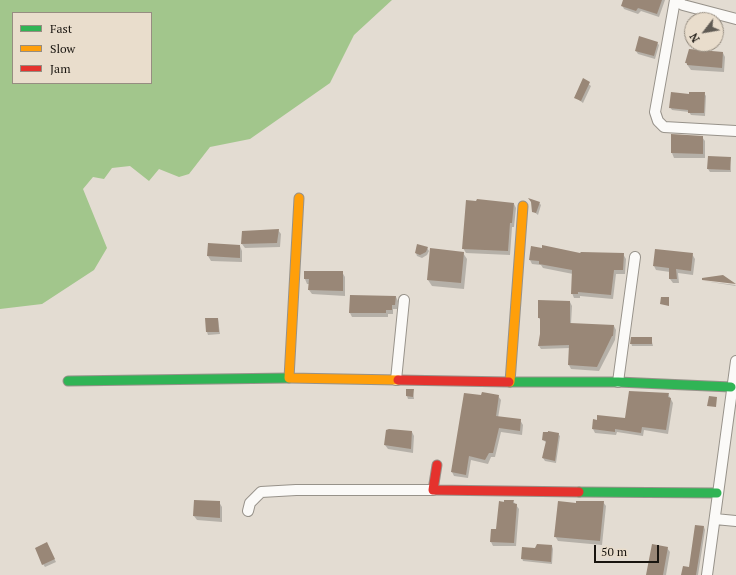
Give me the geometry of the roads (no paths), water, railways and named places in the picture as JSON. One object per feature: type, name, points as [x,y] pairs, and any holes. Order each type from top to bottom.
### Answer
[{"type":"street","points":[[736,19],[683,5],[675,0],[654,112],[658,121],[664,127],[736,130]]},
{"type":"street","points":[[289,378],[299,198]]},
{"type":"street","points":[[509,382],[523,206]]},
{"type":"street","points":[[618,382],[635,257]]},
{"type":"street","points":[[396,380],[404,300]]},
{"type":"street","points":[[707,575],[731,387],[736,361]]},
{"type":"street","points":[[68,381],[289,378],[509,382],[618,382],[731,387]]},
{"type":"street","points":[[433,490],[437,465]]},
{"type":"street","points":[[248,511],[250,503],[261,492],[296,490],[717,493]]},
{"type":"street","points":[[715,519],[736,521]]}]
